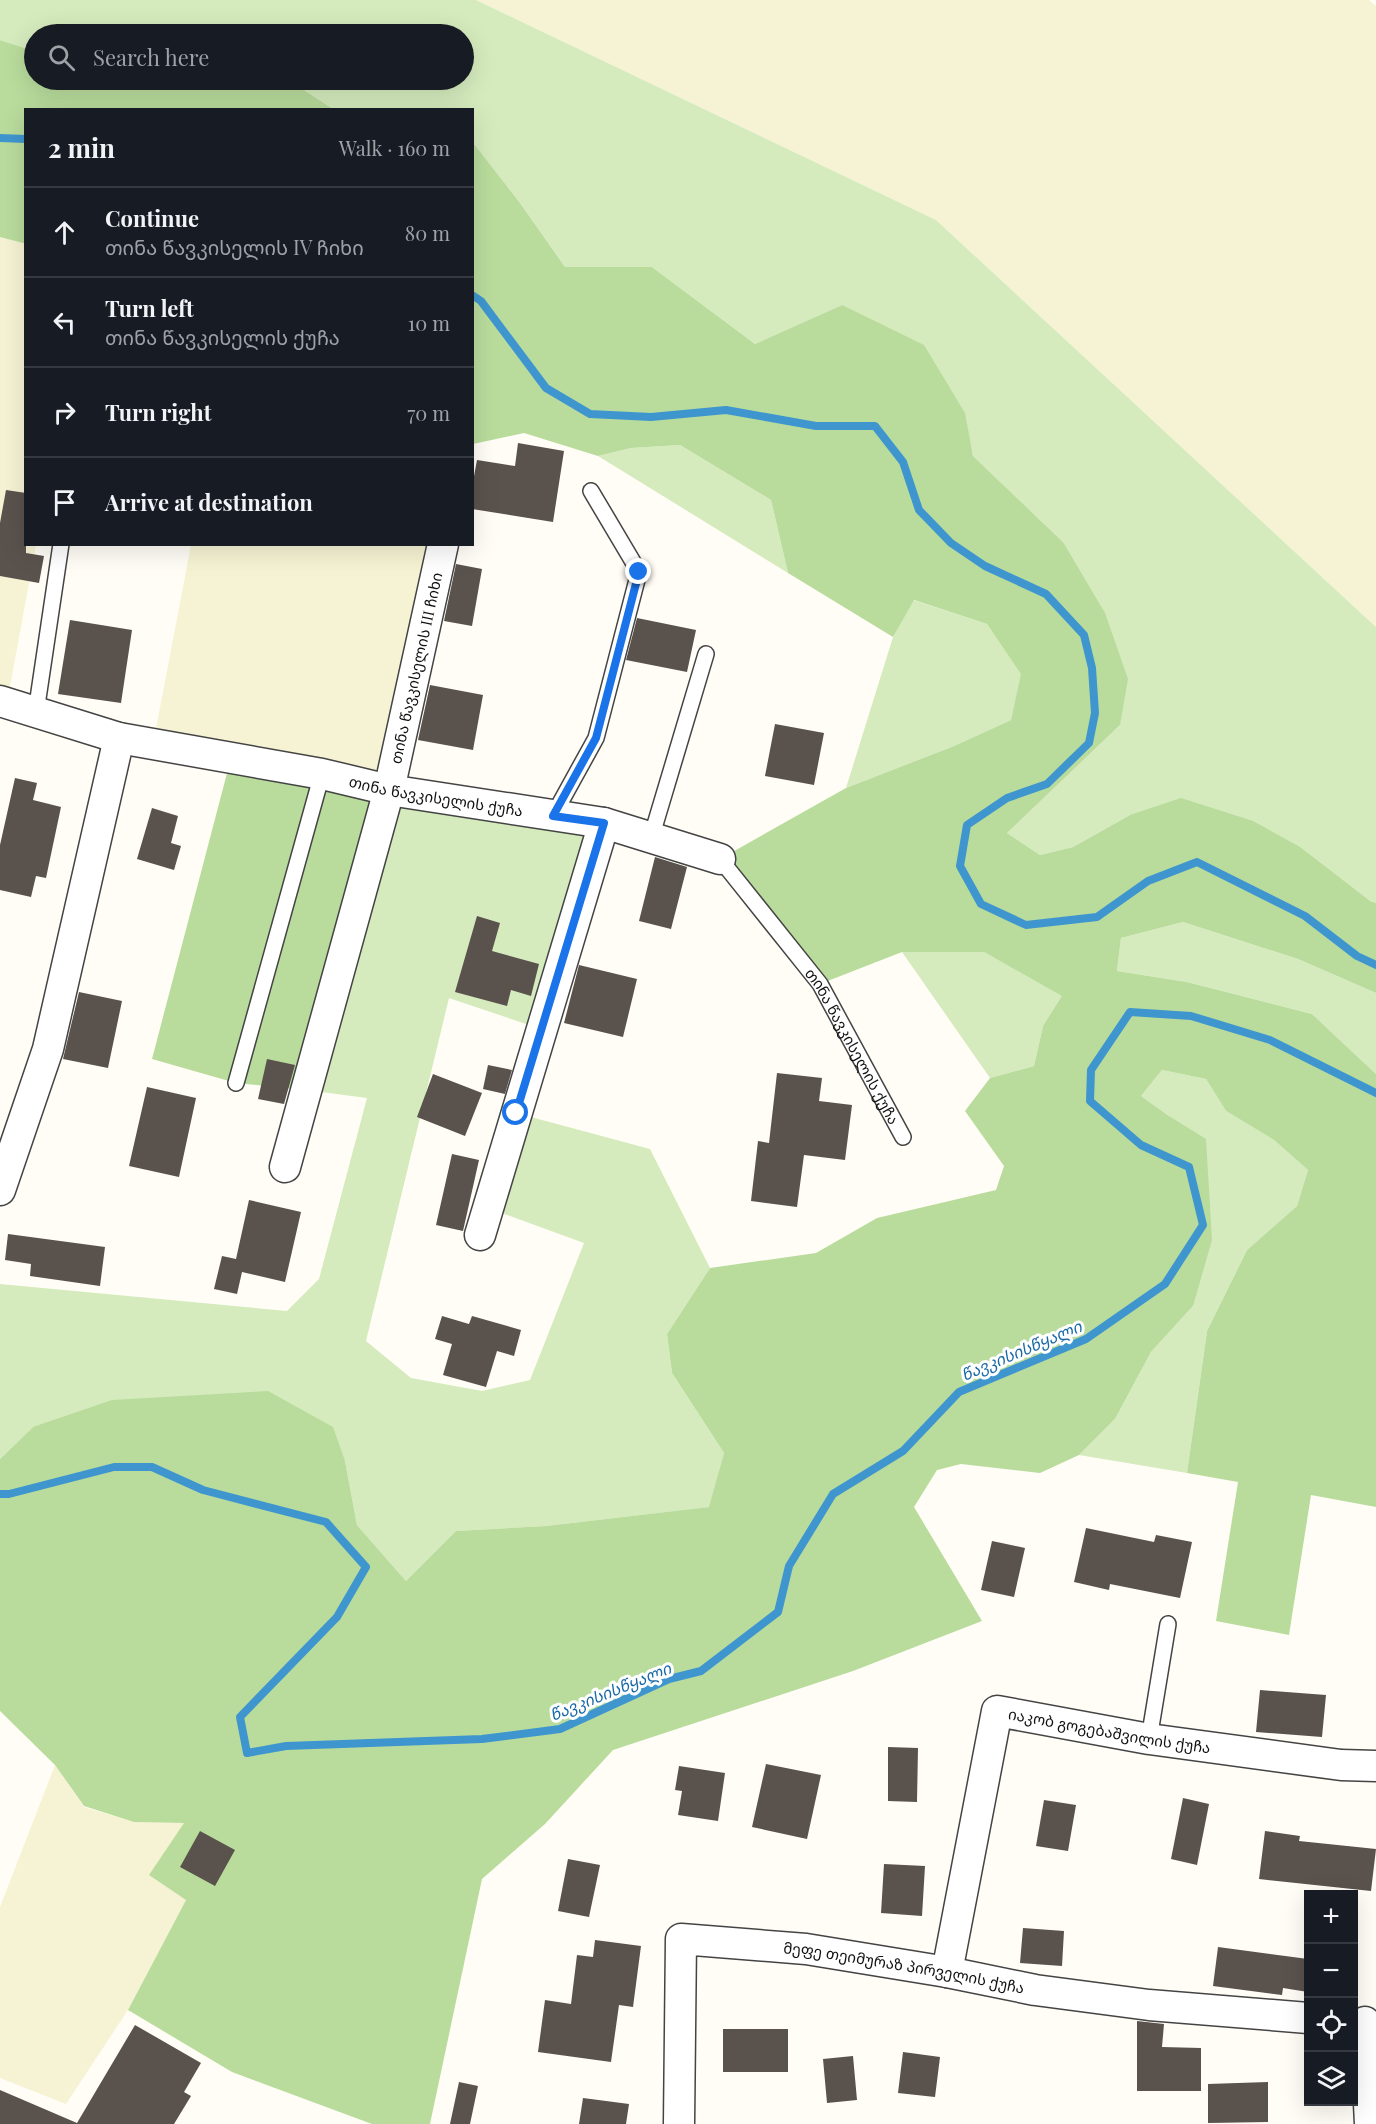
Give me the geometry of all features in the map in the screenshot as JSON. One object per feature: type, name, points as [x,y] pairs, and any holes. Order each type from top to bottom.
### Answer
[{"type":"street","name":"თინა წავკისელის III ჩიხი","points":[[285,1167],[389,790],[443,546]]},
{"type":"street","name":"თინა წავკისელის ქუჩა","points":[[0,701],[119,738],[322,774],[389,790],[604,823],[720,859]]},
{"type":"street","points":[[0,1190],[48,1049],[119,738]]},
{"type":"street","points":[[480,1235],[604,823]]},
{"type":"street","name":"იაკობ გოგებაშვილის ქუჩა","points":[[947,1972],[997,1711],[1149,1740],[1341,1765],[1376,1766]]},
{"type":"street","name":"მეფე თეიმურაზ პირველის ქუჩა","points":[[679,2124],[681,1939],[806,1949],[947,1972],[1035,1990],[1149,2006],[1304,2018]]},
{"type":"street","points":[[1365,2022],[1370,2124]]},
{"type":"lane","points":[[553,816],[596,738],[639,572],[591,491]]},
{"type":"lane","points":[[36,712],[61,546]]},
{"type":"lane","points":[[651,838],[706,654]]},
{"type":"lane","points":[[236,1083],[322,774]]},
{"type":"lane","name":"თინა წავკისელის ქუჩა","points":[[720,859],[820,984],[903,1137]]},
{"type":"lane","points":[[1149,1740],[1168,1624]]},
{"type":"shaded area","points":[[476,0],[1369,0],[1376,6],[1376,627],[936,220]]},
{"type":"shaded area","points":[[0,237],[24,243],[24,546],[36,546],[7,703],[0,701]]},
{"type":"shaded area","points":[[191,546],[443,546],[389,790],[153,744]]},
{"type":"shaded area","points":[[55,1765],[84,1807],[134,1822],[185,1823],[186,1900],[128,2010],[66,2104],[0,2078],[0,1907]]},
{"type":"green space","points":[[0,0],[476,0],[936,220],[1376,627],[1376,903],[1130,815],[1073,847],[1040,855],[1007,833],[1120,725],[1063,542],[973,456],[964,413],[842,305],[755,344],[652,267],[565,267],[520,203],[474,145],[474,108],[331,108],[304,90],[474,90],[474,24],[24,24],[24,48],[0,40]]},
{"type":"green space","points":[[0,40],[24,48],[24,90],[304,90],[331,108],[24,108],[24,243],[0,237]]},
{"type":"green space","points":[[474,145],[520,203],[565,267],[652,267],[755,344],[842,305],[924,345],[965,413],[973,456],[1063,542],[1105,613],[1128,679],[1120,725],[1007,833],[1040,855],[1073,847],[1130,815],[1181,798],[1253,821],[1300,847],[1370,901],[1376,903],[1376,993],[1298,959],[1183,922],[1121,938],[1117,971],[1187,982],[1312,1014],[1376,1074],[1376,1507],[1311,1495],[1289,1635],[1216,1621],[1238,1482],[1187,1473],[1207,1331],[1247,1250],[1297,1206],[1308,1170],[1274,1140],[1226,1111],[1206,1079],[1162,1070],[1141,1096],[1206,1139],[1212,1240],[1193,1306],[1151,1352],[1115,1419],[1079,1455],[1040,1473],[961,1464],[937,1470],[914,1507],[982,1621],[853,1671],[613,1750],[545,1824],[482,1879],[430,2124],[372,2124],[232,2072],[128,2010],[186,1900],[149,1875],[184,1823],[134,1822],[84,1806],[55,1765],[0,1711],[0,1459],[33,1427],[112,1400],[268,1391],[333,1427],[345,1461],[357,1525],[406,1581],[456,1531],[546,1526],[709,1507],[724,1453],[672,1373],[667,1334],[710,1268],[816,1253],[877,1218],[996,1190],[1004,1166],[965,1111],[990,1078],[1034,1066],[1043,1026],[1062,996],[984,952],[902,952],[820,984],[720,859],[846,788],[954,746],[1011,720],[1021,674],[987,624],[914,600],[893,637],[788,573],[771,500],[680,445],[631,448],[598,456],[524,433],[474,444]]},
{"type":"green space","points":[[680,445],[771,500],[788,573],[598,456],[631,448]]},
{"type":"green space","points":[[913,600],[987,624],[1022,674],[1011,720],[954,746],[846,788],[893,637]]},
{"type":"green space","points":[[231,758],[389,790],[306,1090],[236,1083],[152,1059]]},
{"type":"green space","points":[[389,790],[604,823],[541,1029],[449,998],[366,1341],[411,1378],[482,1391],[530,1380],[584,1243],[488,1208],[516,1113],[650,1149],[710,1268],[667,1334],[672,1373],[724,1453],[710,1507],[546,1526],[456,1531],[406,1581],[357,1525],[345,1461],[33,1427],[0,1459],[0,1284],[287,1311],[319,1279],[367,1098],[306,1090]]},
{"type":"green space","points":[[1183,922],[1298,959],[1376,993],[1376,1074],[1312,1014],[1187,982],[1117,971],[1121,938]]},
{"type":"green space","points":[[902,952],[984,952],[1063,996],[1043,1026],[1034,1066],[990,1078]]},
{"type":"green space","points":[[1162,1070],[1206,1079],[1226,1111],[1274,1140],[1308,1170],[1297,1206],[1247,1250],[1207,1331],[1187,1473],[1079,1455],[1115,1419],[1151,1352],[1193,1306],[1169,1116],[1141,1096]]},
{"type":"building","points":[[518,443],[564,451],[553,522],[474,509],[474,476],[477,460],[515,466]]},
{"type":"building","points":[[6,490],[24,493],[26,553],[44,556],[39,583],[0,576],[0,523]]},
{"type":"building","points":[[456,564],[482,569],[472,626],[444,621]]},
{"type":"building","points":[[637,618],[696,630],[687,672],[626,660]]},
{"type":"building","points":[[70,620],[132,630],[121,703],[58,694]]},
{"type":"building","points":[[430,685],[483,695],[473,750],[418,740]]},
{"type":"building","points":[[775,724],[824,733],[814,785],[765,776]]},
{"type":"building","points":[[15,778],[37,783],[33,800],[61,807],[46,878],[36,876],[31,897],[0,890],[0,845]]},
{"type":"building","points":[[152,808],[178,816],[171,843],[181,846],[174,870],[137,859]]},
{"type":"building","points":[[655,857],[687,867],[671,929],[639,921]]},
{"type":"building","points":[[477,916],[500,923],[492,951],[539,964],[531,996],[511,990],[507,1006],[455,992]]},
{"type":"building","points":[[579,965],[637,979],[623,1037],[564,1023]]},
{"type":"building","points":[[79,992],[122,1001],[108,1068],[63,1059]]},
{"type":"building","points":[[267,1059],[295,1065],[284,1104],[258,1099]]},
{"type":"building","points":[[488,1065],[512,1070],[505,1094],[483,1089]]},
{"type":"building","points":[[777,1073],[822,1078],[819,1101],[852,1105],[845,1160],[804,1155],[797,1207],[751,1201],[758,1141],[769,1143]]},
{"type":"building","points":[[433,1074],[482,1093],[465,1136],[417,1117]]},
{"type":"building","points":[[147,1087],[196,1098],[179,1177],[129,1166]]},
{"type":"building","points":[[452,1154],[479,1160],[463,1231],[436,1225]]},
{"type":"building","points":[[249,1200],[301,1212],[285,1282],[242,1272],[237,1294],[214,1289],[222,1256],[236,1259]]},
{"type":"building","points":[[8,1234],[105,1247],[100,1286],[30,1276],[31,1264],[5,1260]]},
{"type":"building","points":[[442,1316],[469,1324],[472,1316],[521,1330],[514,1356],[497,1351],[486,1387],[443,1375],[452,1344],[435,1339]]},
{"type":"building","points":[[1086,1528],[1154,1542],[1156,1535],[1192,1542],[1180,1598],[1110,1584],[1109,1590],[1074,1582]]},
{"type":"building","points":[[992,1541],[1025,1548],[1014,1597],[981,1590]]},
{"type":"building","points":[[1260,1690],[1326,1695],[1322,1737],[1256,1732]]},
{"type":"building","points":[[888,1747],[918,1748],[917,1802],[888,1801]]},
{"type":"building","points":[[766,1764],[821,1775],[807,1839],[752,1827]]},
{"type":"building","points":[[679,1766],[725,1773],[718,1821],[678,1815],[682,1791],[675,1790]]},
{"type":"building","points":[[1183,1798],[1209,1804],[1197,1865],[1171,1859]]},
{"type":"building","points":[[1044,1800],[1076,1805],[1068,1851],[1036,1846]]},
{"type":"building","points":[[200,1831],[235,1850],[215,1886],[180,1867]]},
{"type":"building","points":[[1265,1831],[1300,1836],[1299,1841],[1376,1849],[1371,1891],[1259,1879]]},
{"type":"building","points":[[568,1859],[600,1865],[589,1917],[558,1911]]},
{"type":"building","points":[[884,1864],[925,1866],[922,1916],[881,1913]]},
{"type":"building","points":[[1023,1928],[1064,1931],[1062,1966],[1020,1963]]},
{"type":"building","points":[[595,1940],[641,1946],[633,2007],[619,2005],[611,2062],[538,2052],[545,2000],[571,2004],[577,1955],[593,1957]]},
{"type":"building","points":[[1218,1947],[1304,1958],[1304,1991],[1283,1988],[1282,1995],[1213,1986]]},
{"type":"building","points":[[1137,2021],[1164,2024],[1162,2047],[1201,2048],[1201,2091],[1137,2091]]},
{"type":"building","points":[[135,2025],[201,2063],[184,2092],[191,2096],[174,2124],[0,2124],[0,2090],[77,2123]]},
{"type":"building","points":[[723,2029],[788,2029],[788,2072],[723,2072]]},
{"type":"building","points":[[903,2052],[940,2057],[935,2097],[898,2093]]},
{"type":"building","points":[[853,2056],[857,2100],[827,2103],[823,2059]]},
{"type":"building","points":[[459,2082],[478,2086],[470,2124],[450,2124]]},
{"type":"building","points":[[1268,2082],[1268,2122],[1208,2123],[1208,2084]]},
{"type":"building","points":[[583,2098],[629,2104],[626,2124],[579,2124]]},
{"type":"waterway","points":[[0,138],[24,139]]},
{"type":"waterway","points":[[474,296],[481,301],[546,388],[590,414],[651,417],[726,410],[816,426],[875,426],[903,462],[919,510],[951,543],[985,566],[1046,594],[1084,635],[1092,668],[1095,713],[1089,743],[1047,784],[1007,798],[967,825],[960,866],[981,904],[1026,925],[1097,917],[1148,881],[1197,862],[1305,916],[1357,956],[1376,965]]},
{"type":"waterway","name":"წავკისისწყალი","points":[[0,1494],[9,1494],[114,1467],[152,1467],[203,1490],[326,1522],[366,1567],[337,1617],[240,1717],[247,1753],[286,1746],[482,1739],[560,1729],[669,1679],[701,1671],[778,1612],[789,1566],[833,1494],[903,1451],[959,1392],[1086,1339],[1165,1284],[1203,1225],[1189,1167],[1141,1145],[1090,1101],[1091,1070],[1130,1012],[1191,1016],[1270,1040],[1376,1093]]},
{"type":"route","points":[[516,1113],[604,823],[553,816],[596,738],[639,572]]}]
